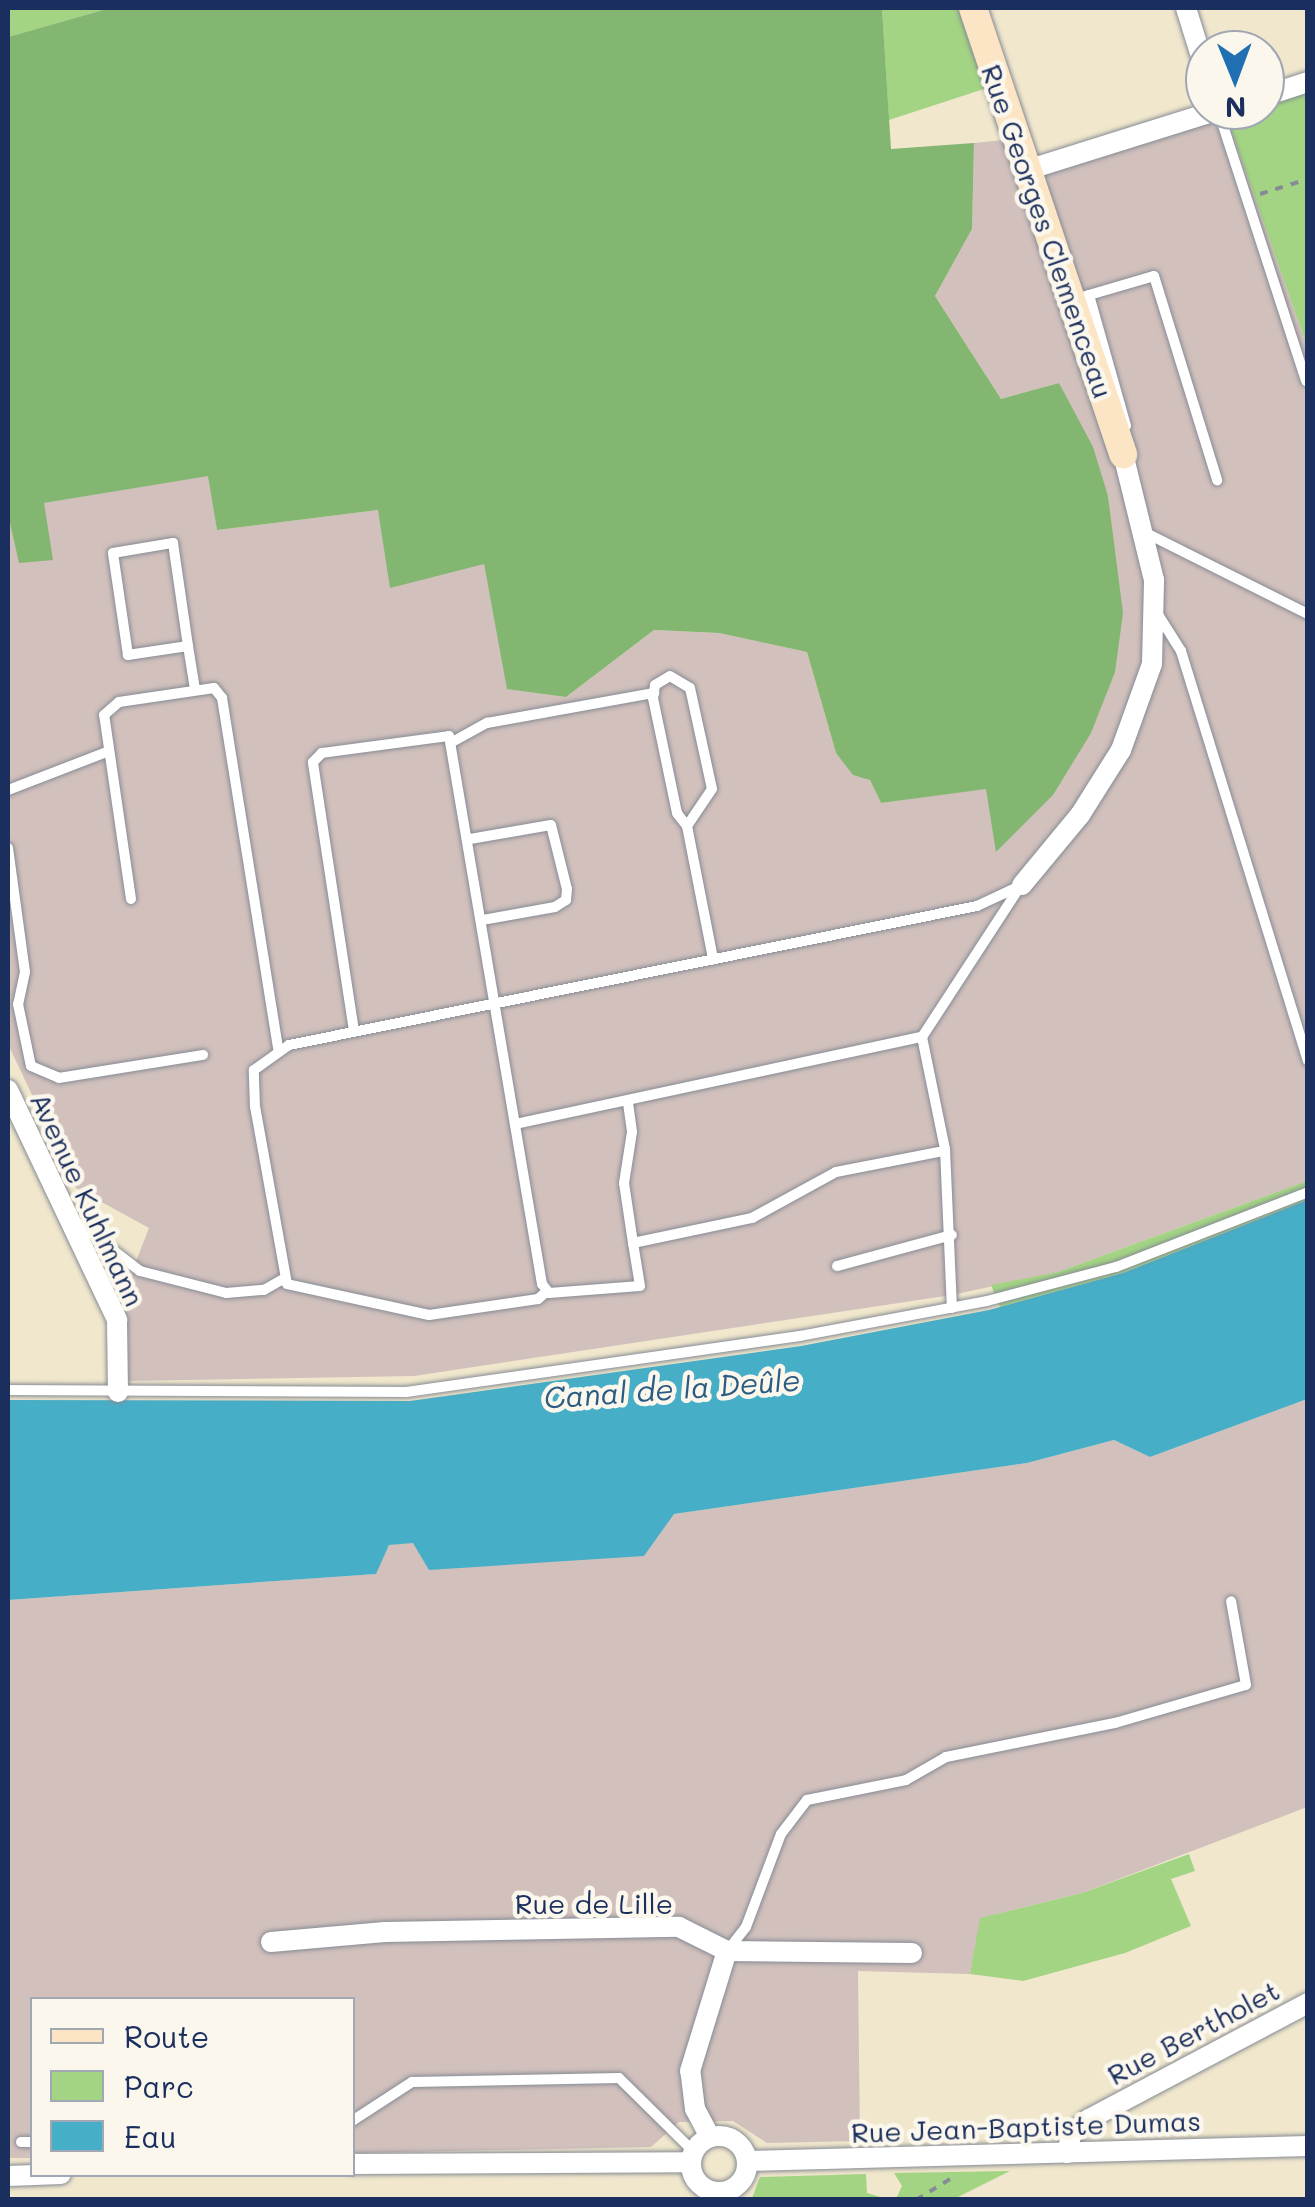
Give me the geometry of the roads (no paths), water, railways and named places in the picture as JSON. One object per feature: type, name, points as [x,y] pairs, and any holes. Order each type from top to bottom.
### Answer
[{"type":"street","name":"Rue Georges Clemenceau","points":[[972,8],[1027,170],[1080,298],[1123,454]]},
{"type":"street","points":[[1027,170],[1185,120]]},
{"type":"street","points":[[1022,885],[1080,815],[1121,750],[1152,664],[1157,612],[1146,533],[1123,454]]},
{"type":"street","name":"Avenue Kuhlmann","points":[[8,1090],[117,1320],[118,1392]]},
{"type":"street","name":"Rue de Lille","points":[[271,1942],[385,1932],[679,1927],[727,1951],[912,1953]]},
{"type":"street","points":[[355,2164],[698,2150],[734,2140],[746,2161],[739,2182],[728,2195],[701,2186],[698,2150],[695,2108],[690,2070],[727,1951]]},
{"type":"street","name":"Rue Bertholet","points":[[1066,2153],[1070,2135],[1089,2119],[1308,2002]]},
{"type":"street","name":"Rue Jean-Baptiste Dumas","points":[[746,2161],[1308,2146]]},
{"type":"lane","points":[[1225,130],[1306,381]]},
{"type":"lane","points":[[1130,482],[1123,408],[1080,298],[1154,276],[1217,480]]},
{"type":"lane","points":[[1146,533],[1308,614]]},
{"type":"lane","points":[[188,646],[128,655],[112,553],[173,544],[195,689]]},
{"type":"lane","points":[[1157,612],[1181,651],[1308,1061]]},
{"type":"lane","points":[[687,826],[712,790],[690,688],[670,676],[660,678],[654,693],[677,813],[687,826],[712,958]]},
{"type":"lane","points":[[131,899],[104,715],[112,704],[214,688],[222,698],[278,1049]]},
{"type":"lane","points":[[454,741],[487,724],[654,693]]},
{"type":"lane","points":[[354,1031],[313,762],[322,753],[441,735],[454,741]]},
{"type":"lane","points":[[454,741],[547,1291]]},
{"type":"lane","points":[[8,790],[108,751]]},
{"type":"lane","points":[[470,839],[551,825],[566,889],[566,900],[555,906],[483,920]]},
{"type":"lane","points":[[8,848],[26,972],[18,1004],[27,1056],[45,1077],[203,1054]]},
{"type":"lane","points":[[281,1280],[252,1086],[254,1070],[278,1049],[976,906],[1022,885]]},
{"type":"lane","points":[[516,1124],[922,1037],[1022,885]]},
{"type":"lane","points":[[8,1030],[22,1025]]},
{"type":"lane","points":[[922,1037],[945,1149],[952,1235],[952,1308]]},
{"type":"lane","points":[[547,1291],[566,1296],[640,1286],[624,1183],[632,1132],[628,1102]]},
{"type":"lane","points":[[633,1243],[752,1218],[836,1172],[939,1152]]},
{"type":"lane","points":[[8,1390],[406,1392],[952,1308],[1116,1267],[1308,1192]]},
{"type":"lane","points":[[64,1209],[98,1244],[140,1270],[226,1292],[264,1290],[281,1280],[429,1315],[538,1299],[547,1291]]},
{"type":"lane","points":[[837,1266],[952,1235]]},
{"type":"lane","points":[[727,1951],[746,1928],[781,1834],[807,1800],[906,1780],[946,1757],[1115,1723],[1246,1685],[1231,1600]]},
{"type":"lane","points":[[355,2118],[412,2082],[619,2078],[698,2150]]},
{"type":"water","name":"Canal de la Deûle","points":[[1307,1200],[1307,1399],[1150,1457],[1114,1440],[1027,1463],[674,1514],[644,1556],[429,1570],[413,1543],[389,1545],[376,1574],[8,1600],[8,1400],[410,1401],[801,1346],[989,1310],[1123,1273]]}]
